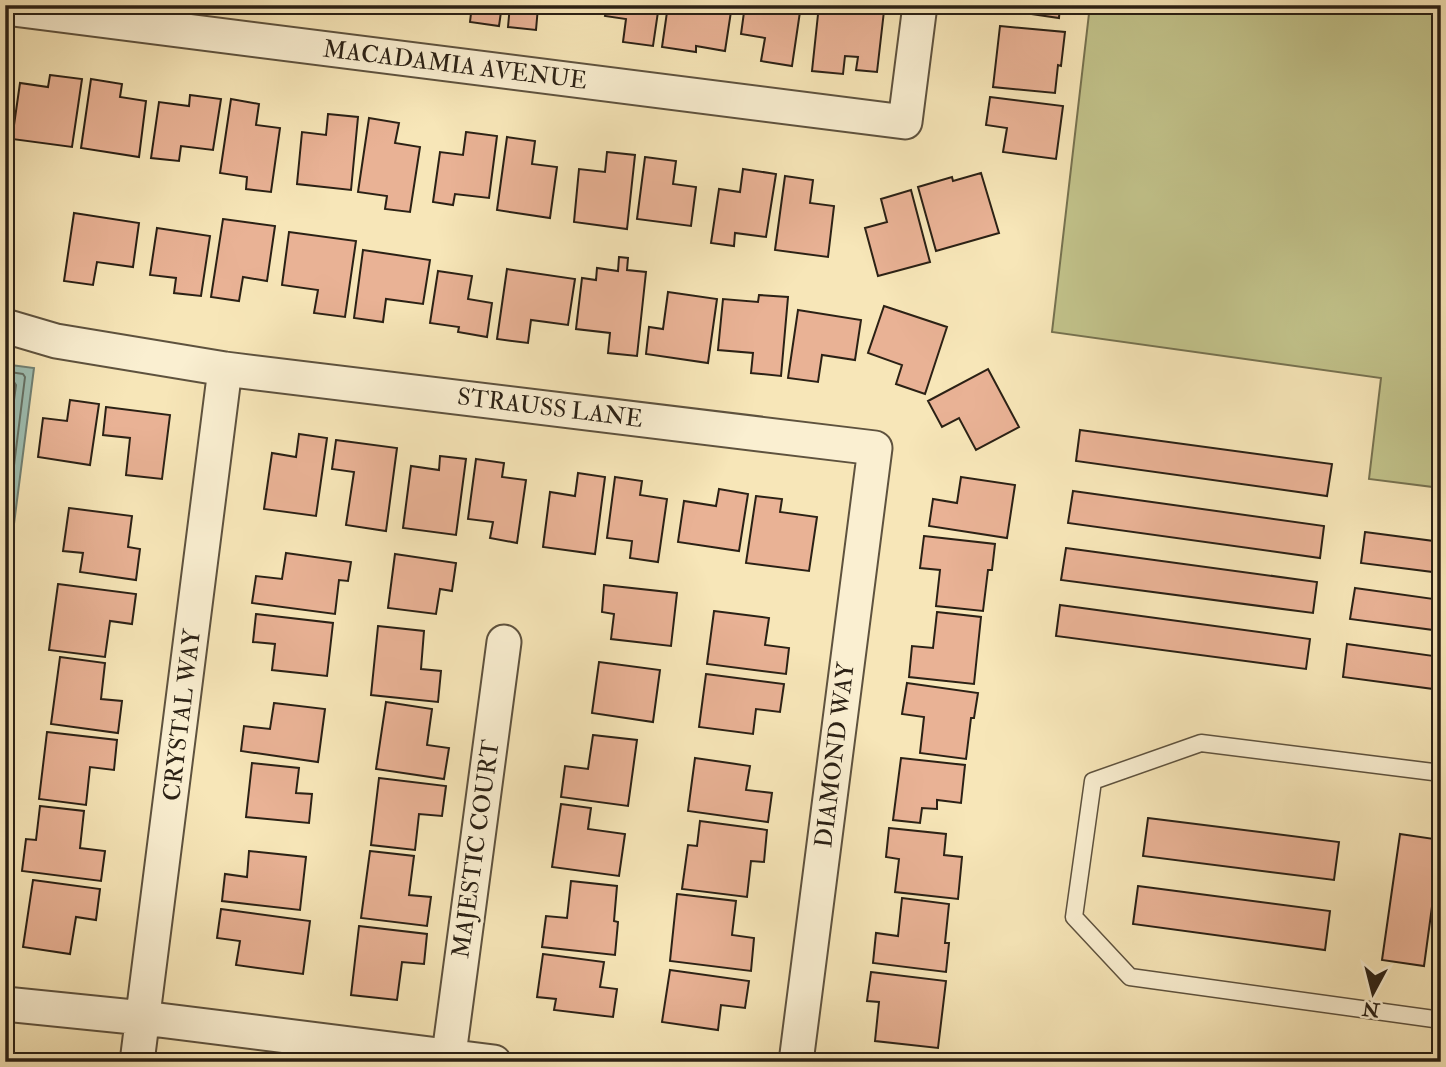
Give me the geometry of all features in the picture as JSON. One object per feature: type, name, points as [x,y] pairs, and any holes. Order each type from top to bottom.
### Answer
[{"type":"street","name":"MACADAMIA AVENUE","points":[[5,8],[905,122],[920,5]]},
{"type":"street","name":"STRAUSS LANE","points":[[5,326],[56,341],[225,369],[875,448]]},
{"type":"street","name":"CRYSTAL WAY","points":[[137,1062],[225,369]]},
{"type":"street","name":"DIAMOND WAY","points":[[796,1062],[875,448]]},
{"type":"street","name":"MAJESTIC COURT","points":[[448,1059],[504,642]]},
{"type":"street","points":[[5,1004],[143,1018],[448,1059],[494,1062]]},
{"type":"lane","points":[[1441,773],[1200,743],[1093,781],[1074,917],[1130,977],[1441,1020]]},
{"type":"green space","points":[[1090,5],[1441,5],[1441,488],[1369,479],[1381,378],[1052,332]]},
{"type":"water","points":[[5,359],[11,365],[34,368],[5,594]]},
{"type":"building","points":[[354,5],[389,5],[388,11]]},
{"type":"building","points":[[436,5],[459,5],[458,13],[436,10]]},
{"type":"building","points":[[472,5],[502,5],[499,26],[470,22]]},
{"type":"building","points":[[510,5],[565,5],[565,10],[538,7],[536,30],[508,27]]},
{"type":"building","points":[[607,5],[659,5],[653,46],[623,42],[626,19],[605,16]]},
{"type":"building","points":[[668,5],[732,5],[725,51],[696,46],[696,52],[662,47]]},
{"type":"building","points":[[745,5],[801,5],[792,66],[761,61],[765,38],[741,34]]},
{"type":"building","points":[[819,5],[884,11],[877,72],[856,70],[858,57],[845,56],[843,74],[812,71]]},
{"type":"building","points":[[999,5],[1060,5],[1059,18],[998,9]]},
{"type":"building","points":[[1000,26],[1065,32],[1055,93],[993,87]]},
{"type":"building","points":[[50,75],[82,79],[72,147],[12,139],[20,83],[48,87]]},
{"type":"building","points":[[5,77],[12,78],[5,132]]},
{"type":"building","points":[[91,79],[122,84],[120,97],[146,101],[139,157],[81,148]]},
{"type":"building","points":[[190,95],[221,99],[213,150],[181,146],[179,161],[151,158],[159,102],[189,106]]},
{"type":"building","points":[[990,97],[1063,106],[1056,159],[1003,152],[1007,128],[986,125]]},
{"type":"building","points":[[231,99],[259,104],[256,125],[280,128],[271,192],[246,189],[247,177],[220,173]]},
{"type":"building","points":[[328,114],[358,117],[351,190],[297,184],[302,132],[326,135]]},
{"type":"building","points":[[369,118],[399,123],[395,143],[420,147],[410,212],[385,209],[387,196],[358,192]]},
{"type":"building","points":[[466,132],[497,136],[489,198],[455,194],[453,205],[433,202],[440,152],[463,155]]},
{"type":"building","points":[[507,137],[535,141],[532,164],[557,167],[550,218],[497,210]]},
{"type":"building","points":[[607,152],[635,155],[627,229],[574,222],[579,169],[605,172]]},
{"type":"building","points":[[645,157],[676,161],[673,184],[696,187],[691,226],[637,219]]},
{"type":"building","points":[[743,169],[776,174],[766,237],[735,233],[734,246],[711,243],[719,189],[740,192]]},
{"type":"building","points":[[981,173],[999,233],[936,251],[918,187],[952,177],[953,181]]},
{"type":"building","points":[[785,176],[813,180],[810,203],[834,206],[828,257],[775,250]]},
{"type":"building","points":[[911,190],[930,262],[878,276],[865,228],[887,222],[881,199]]},
{"type":"building","points":[[74,213],[139,223],[133,267],[97,262],[93,285],[64,281]]},
{"type":"building","points":[[223,219],[275,226],[267,281],[243,277],[239,301],[211,297]]},
{"type":"building","points":[[157,228],[210,236],[201,296],[174,293],[176,278],[150,275]]},
{"type":"building","points":[[289,232],[356,241],[345,317],[314,313],[318,290],[282,285]]},
{"type":"building","points":[[363,250],[430,260],[423,304],[386,299],[383,322],[354,318]]},
{"type":"building","points":[[619,257],[628,258],[627,270],[646,272],[637,356],[608,353],[610,333],[576,329],[582,278],[596,280],[597,268],[618,271]]},
{"type":"building","points":[[507,269],[575,279],[568,325],[531,320],[528,343],[497,339]]},
{"type":"building","points":[[438,271],[472,276],[468,299],[492,303],[487,337],[458,332],[459,327],[430,323]]},
{"type":"building","points":[[668,292],[717,299],[708,363],[646,354],[649,327],[663,329]]},
{"type":"building","points":[[759,295],[788,297],[781,376],[751,373],[753,353],[718,350],[723,299],[758,302]]},
{"type":"building","points":[[884,306],[947,327],[925,394],[896,384],[902,365],[868,353]]},
{"type":"building","points":[[798,310],[861,320],[855,360],[822,355],[818,382],[788,378]]},
{"type":"building","points":[[988,369],[1019,427],[976,450],[959,418],[942,427],[928,401]]},
{"type":"building","points":[[70,400],[99,404],[90,465],[38,457],[43,418],[67,421]]},
{"type":"building","points":[[106,407],[170,415],[162,479],[126,475],[130,438],[103,435]]},
{"type":"building","points":[[1080,430],[1332,464],[1327,496],[1076,461]]},
{"type":"building","points":[[299,434],[327,438],[316,516],[264,509],[272,453],[296,457]]},
{"type":"building","points":[[336,440],[397,448],[386,531],[346,525],[354,472],[332,469]]},
{"type":"building","points":[[440,456],[466,459],[456,535],[403,528],[411,466],[439,470]]},
{"type":"building","points":[[476,459],[504,463],[502,477],[526,480],[517,543],[490,538],[493,522],[468,519]]},
{"type":"building","points":[[578,473],[605,477],[595,554],[543,547],[550,492],[575,496]]},
{"type":"building","points":[[615,477],[642,481],[640,495],[667,499],[658,562],[630,558],[632,541],[607,538]]},
{"type":"building","points":[[961,477],[1015,485],[1007,538],[929,526],[933,499],[957,503]]},
{"type":"building","points":[[719,489],[748,494],[739,551],[678,542],[684,501],[716,506]]},
{"type":"building","points":[[1073,491],[1324,526],[1320,558],[1068,523]]},
{"type":"building","points":[[756,496],[782,499],[780,512],[817,517],[809,571],[746,563]]},
{"type":"building","points":[[69,508],[132,516],[128,547],[140,549],[136,580],[80,572],[83,553],[63,551]]},
{"type":"building","points":[[1365,532],[1441,542],[1441,573],[1361,563]]},
{"type":"building","points":[[924,536],[995,544],[992,570],[988,570],[983,611],[936,606],[940,570],[920,568]]},
{"type":"building","points":[[1066,548],[1317,582],[1313,613],[1061,580]]},
{"type":"building","points":[[286,553],[351,562],[348,581],[339,580],[335,614],[252,603],[256,576],[282,579]]},
{"type":"building","points":[[395,554],[456,563],[452,591],[440,589],[436,614],[388,608]]},
{"type":"building","points":[[58,584],[136,594],[132,624],[110,621],[105,657],[49,650]]},
{"type":"building","points":[[604,585],[677,593],[671,646],[611,639],[614,614],[602,612]]},
{"type":"building","points":[[1355,588],[1441,600],[1441,631],[1350,619]]},
{"type":"building","points":[[1060,605],[1310,639],[1306,669],[1056,636]]},
{"type":"building","points":[[714,611],[769,618],[765,645],[789,648],[786,674],[707,664]]},
{"type":"building","points":[[937,612],[981,617],[974,684],[909,677],[912,646],[933,648]]},
{"type":"building","points":[[256,614],[333,623],[327,676],[272,670],[275,644],[253,642]]},
{"type":"building","points":[[378,626],[424,631],[421,669],[441,671],[438,702],[371,695]]},
{"type":"building","points":[[1347,644],[1441,657],[1441,690],[1343,677]]},
{"type":"building","points":[[60,657],[105,663],[101,699],[122,701],[118,733],[51,724]]},
{"type":"building","points":[[599,662],[660,670],[653,722],[592,713]]},
{"type":"building","points":[[706,674],[784,684],[780,712],[756,709],[753,734],[699,727]]},
{"type":"building","points":[[907,683],[978,693],[974,718],[971,718],[966,759],[920,753],[924,717],[902,714]]},
{"type":"building","points":[[386,702],[432,709],[427,745],[449,748],[444,779],[376,769]]},
{"type":"building","points":[[274,703],[325,709],[318,762],[241,751],[244,726],[270,729]]},
{"type":"building","points":[[47,732],[117,740],[114,770],[90,767],[86,805],[39,799]]},
{"type":"building","points":[[593,735],[637,740],[628,806],[561,797],[565,766],[588,769]]},
{"type":"building","points":[[695,758],[750,766],[746,790],[772,793],[768,822],[688,811]]},
{"type":"building","points":[[901,758],[965,765],[961,803],[937,800],[937,809],[922,808],[920,823],[893,820]]},
{"type":"building","points":[[252,763],[299,768],[296,793],[312,794],[309,823],[246,817]]},
{"type":"building","points":[[379,778],[446,786],[442,816],[419,814],[415,850],[371,845]]},
{"type":"building","points":[[561,804],[591,808],[588,829],[625,834],[619,876],[552,867]]},
{"type":"building","points":[[40,806],[84,811],[80,848],[105,851],[101,881],[22,871],[26,839],[36,840]]},
{"type":"building","points":[[1148,818],[1339,842],[1334,880],[1143,856]]},
{"type":"building","points":[[700,821],[767,830],[764,862],[751,861],[747,897],[682,889],[688,845],[697,846]]},
{"type":"building","points":[[889,828],[946,834],[944,855],[962,857],[958,899],[895,892],[899,859],[886,857]]},
{"type":"building","points":[[1400,834],[1441,840],[1424,966],[1382,960]]},
{"type":"building","points":[[249,851],[306,857],[300,910],[222,901],[225,874],[247,877]]},
{"type":"building","points":[[370,851],[414,856],[409,895],[431,897],[427,926],[361,918]]},
{"type":"building","points":[[33,880],[100,889],[96,920],[76,917],[70,954],[23,947]]},
{"type":"building","points":[[571,881],[617,886],[615,955],[542,947],[546,916],[567,918]]},
{"type":"building","points":[[1138,886],[1330,911],[1325,950],[1133,924]]},
{"type":"building","points":[[677,894],[736,901],[732,935],[754,938],[751,971],[670,961]]},
{"type":"building","points":[[902,898],[949,904],[945,943],[949,943],[946,972],[873,963],[876,933],[898,936]]},
{"type":"building","points":[[221,909],[310,921],[303,974],[236,965],[240,941],[217,938]]},
{"type":"building","points":[[359,926],[427,934],[424,964],[402,962],[397,1000],[351,995]]},
{"type":"building","points":[[543,954],[604,962],[600,987],[617,989],[613,1017],[554,1010],[556,999],[537,997]]},
{"type":"building","points":[[670,970],[749,981],[745,1008],[721,1005],[718,1030],[662,1022]]},
{"type":"building","points":[[871,972],[946,981],[938,1048],[875,1041],[879,1002],[867,1001]]}]
